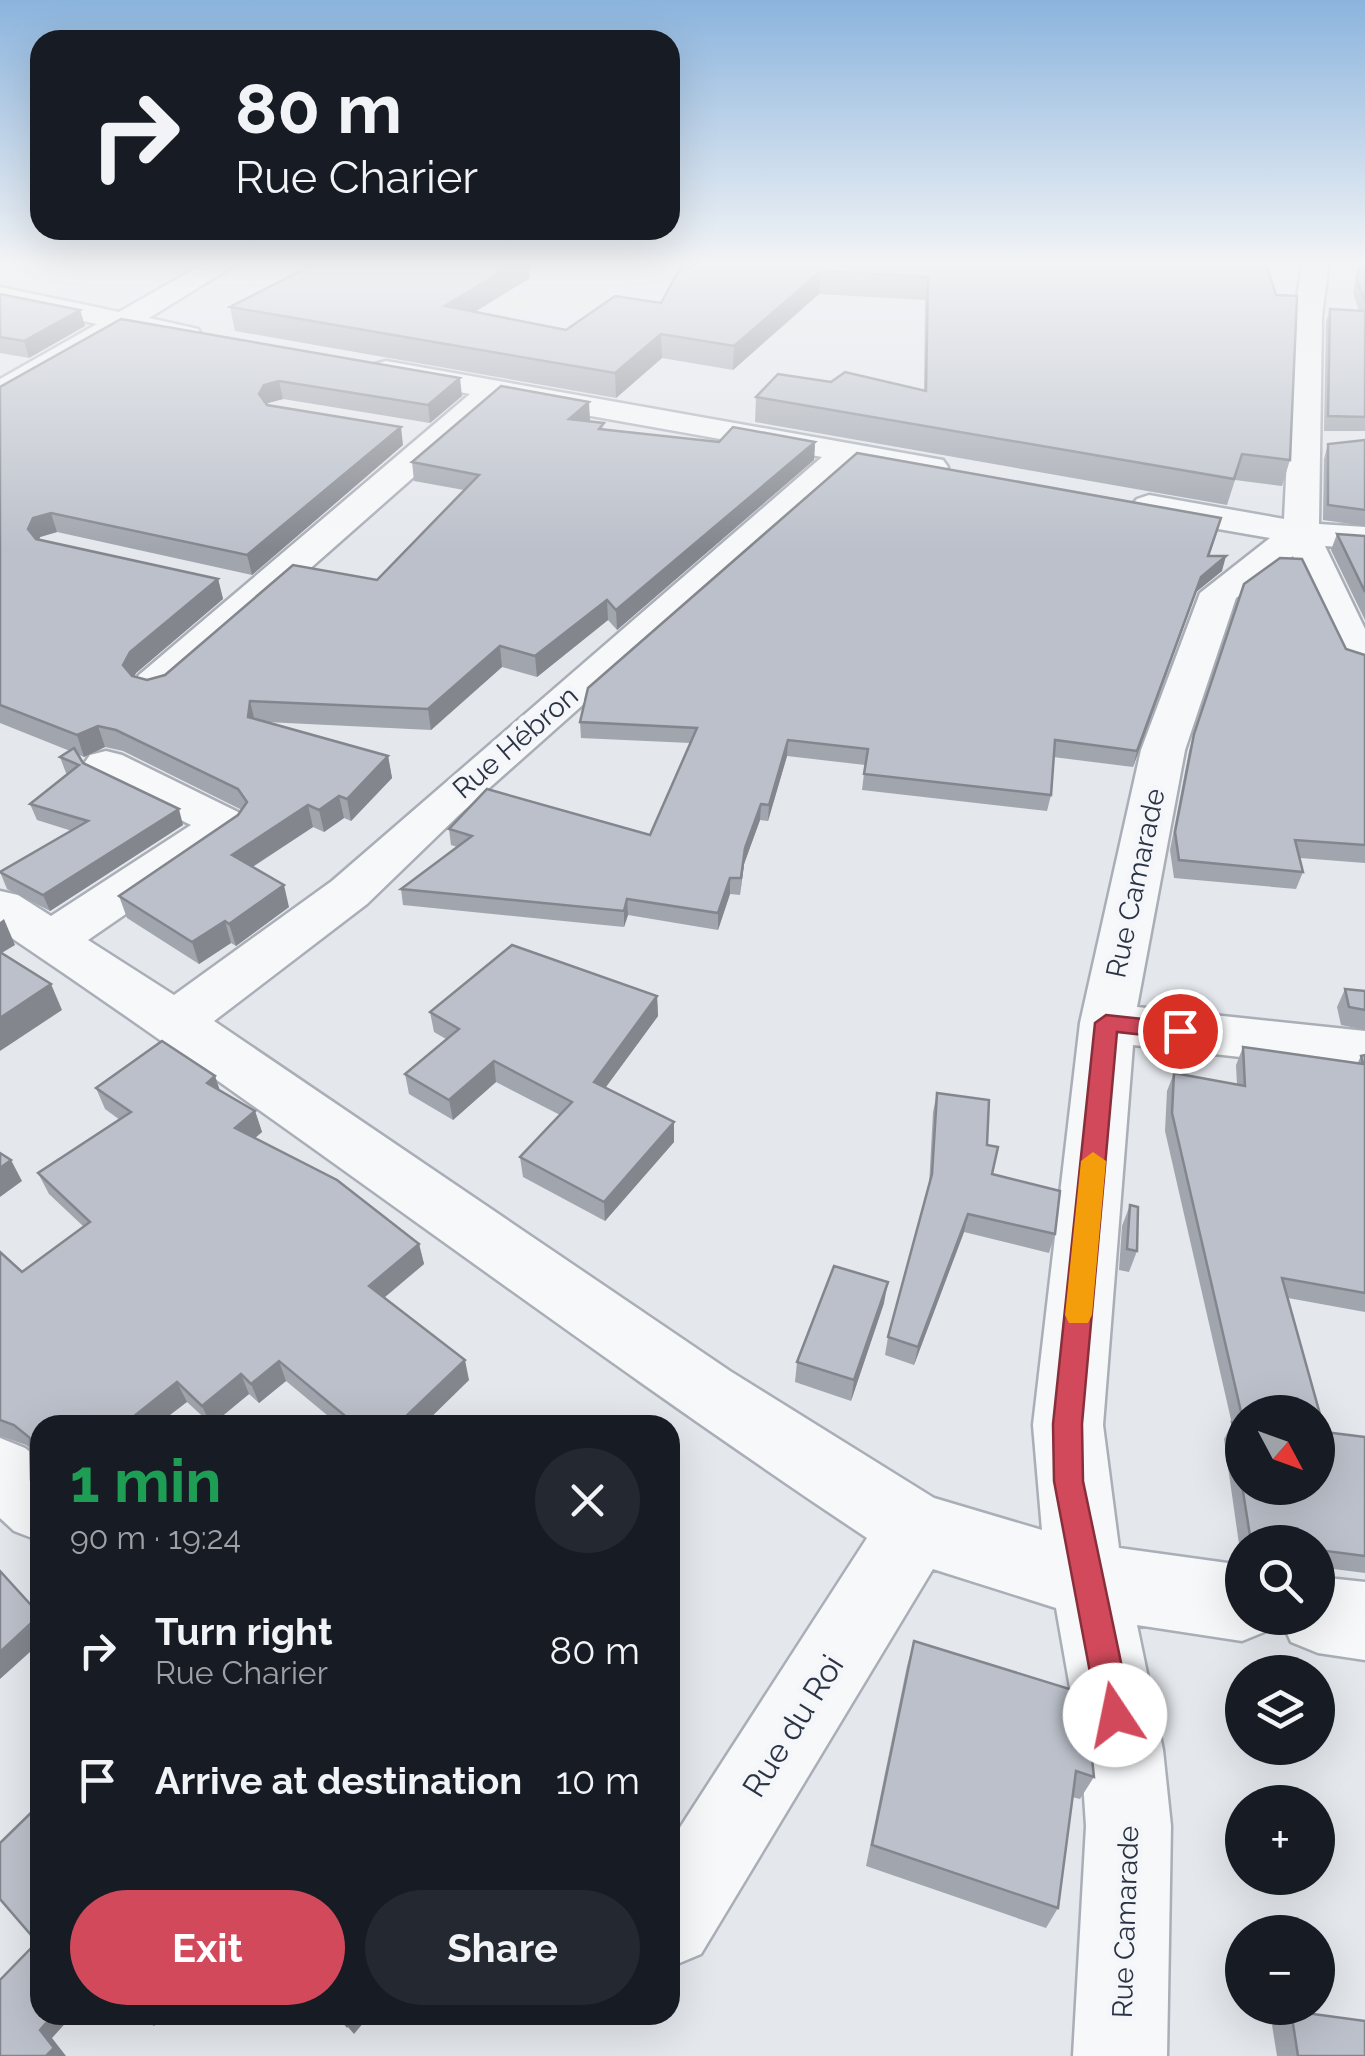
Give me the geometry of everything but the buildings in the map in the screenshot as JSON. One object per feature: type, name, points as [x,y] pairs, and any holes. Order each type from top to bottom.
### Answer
[{"type":"street","points":[[0,392],[62,357]]},
{"type":"street","points":[[1317,357],[1318,445],[1300,533],[1357,655],[1365,657]]},
{"type":"street","points":[[346,363],[966,474]]},
{"type":"street","points":[[154,684],[242,588],[495,390]]},
{"type":"street","points":[[399,432],[438,438]]},
{"type":"street","name":"Rue Hébron","points":[[175,1021],[316,922],[392,860],[444,804],[848,452]]},
{"type":"street","points":[[1124,502],[1300,533],[1365,538]]},
{"type":"street","name":"Rue Camarade","points":[[1120,2056],[1131,1850],[1122,1748],[1068,1481],[1068,1424],[1106,1023],[1162,750],[1219,593],[1300,533]]},
{"type":"street","points":[[25,924],[225,824],[106,765]]},
{"type":"street","points":[[25,924],[175,1021],[706,1394],[916,1528],[1088,1581],[1225,1601]]},
{"type":"street","points":[[1106,1023],[1365,1050]]},
{"type":"street","points":[[0,1471],[30,1498]]},
{"type":"street","name":"Rue du Roi","points":[[680,1908],[916,1528]]},
{"type":"street","points":[[1335,1617],[1365,1622]]},
{"type":"slow traffic","points":[[1078,1315],[1093,1161]]},
{"type":"route","points":[[1115,1715],[1068,1481],[1068,1424],[1106,1023],[1180,1031]]}]
